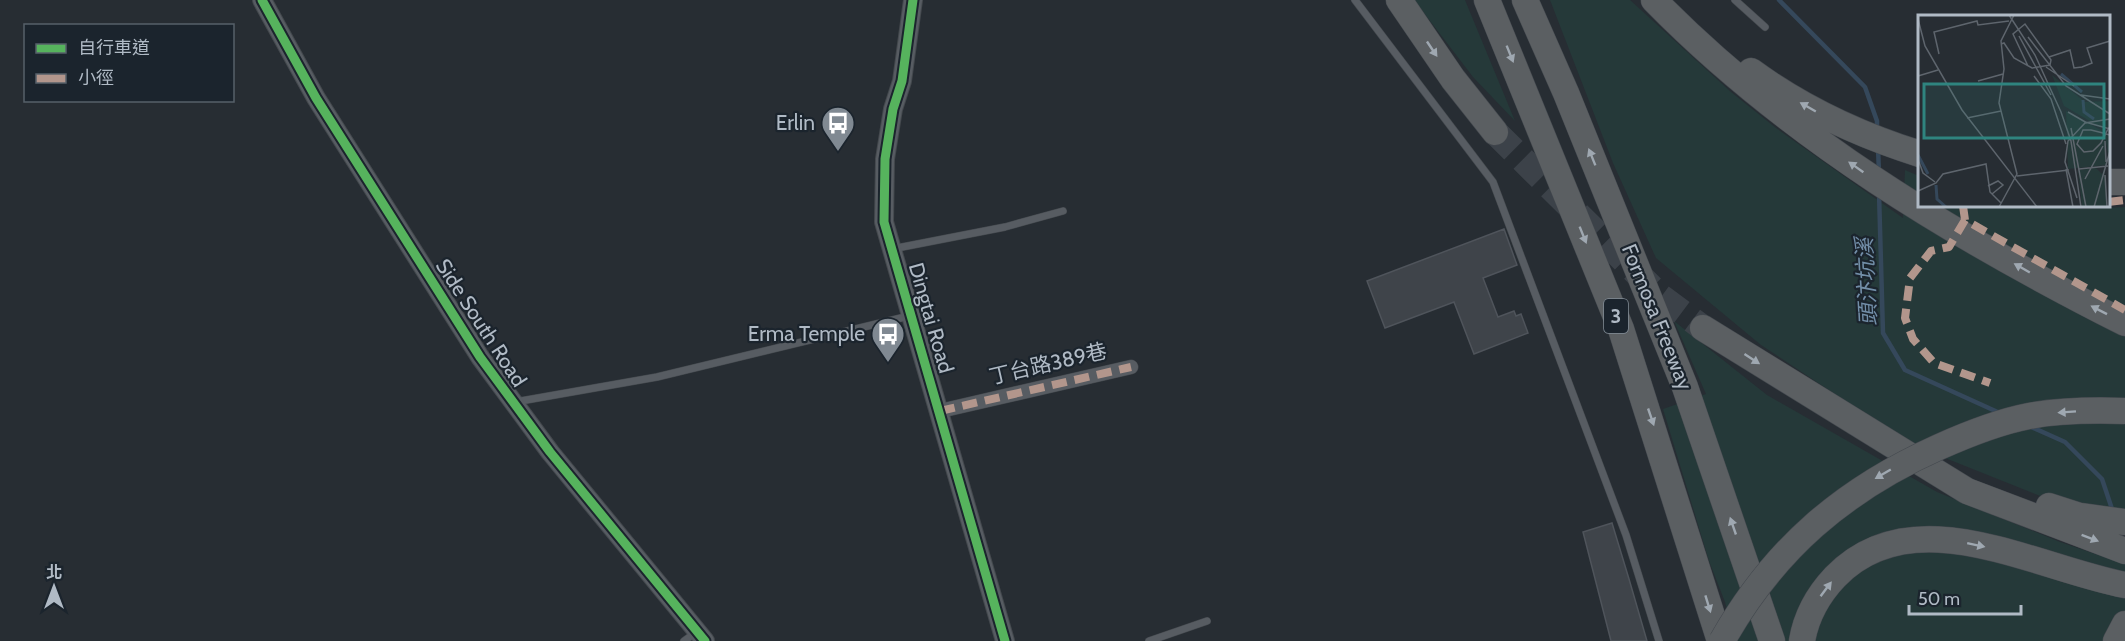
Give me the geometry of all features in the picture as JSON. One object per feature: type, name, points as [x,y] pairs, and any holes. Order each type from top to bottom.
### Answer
[{"type":"highway","points":[[1399,0],[1453,79],[1495,132]]},
{"type":"highway","name":"Formosa Freeway","points":[[1487,0],[1621,329],[1721,641]]},
{"type":"highway","name":"Formosa Freeway","points":[[1525,0],[1566,93],[1685,387],[1772,641]]},
{"type":"highway","points":[[1654,0],[1675,22],[1779,114],[1903,200],[2125,323]]},
{"type":"highway","points":[[1675,22],[1705,38],[1767,83],[1833,121],[1872,140],[1918,153]]},
{"type":"highway","points":[[1703,328],[1884,442],[1967,491],[2122,550]]},
{"type":"highway","points":[[1721,641],[1772,569],[1819,519],[1845,498],[1904,462],[1965,434],[2028,416],[2093,410],[2125,411]]},
{"type":"highway","points":[[1884,442],[1993,490],[2080,516],[2119,521]]},
{"type":"highway","points":[[1802,641],[1813,607],[1844,567],[1877,547],[1918,539],[1972,543],[2125,585]]},
{"type":"highway","points":[[2116,641],[2125,624]]},
{"type":"street","name":"Side South Road","points":[[262,0],[323,108],[480,357],[550,452],[696,638]]},
{"type":"street","name":"Dingtai Road","points":[[913,0],[902,81],[893,109],[885,159],[884,222],[1005,641]]},
{"type":"street","name":"丁台路389巷","points":[[940,411],[1131,367]]},
{"type":"lane","points":[[1355,0],[1493,182],[1626,535],[1659,641]]},
{"type":"lane","points":[[1735,0],[1765,27]]},
{"type":"lane","points":[[892,249],[1005,227],[1063,211]]},
{"type":"lane","points":[[513,403],[657,377],[912,315]]},
{"type":"lane","points":[[1149,641],[1207,621]]},
{"type":"green space","points":[[1414,0],[1465,0],[1515,121],[1473,77]]},
{"type":"green space","points":[[1550,0],[1630,0],[1731,92],[1776,128],[1903,218],[1905,170],[1918,176],[1918,207],[2083,209],[2125,207],[2125,514],[2053,501],[1910,444],[1761,345],[1656,258],[1613,163]]},
{"type":"green space","points":[[1674,321],[1767,395],[1937,492],[2060,542],[2125,564],[2125,641],[1735,641],[1725,602],[1709,561],[1663,409],[1706,394]]},
{"type":"building","points":[[1504,229],[1517,265],[1483,278],[1498,317],[1514,311],[1516,316],[1521,314],[1528,333],[1474,354],[1454,302],[1385,328],[1367,281]]},
{"type":"building","points":[[1612,523],[1647,641],[1611,641],[1583,532]]},
{"type":"waterway","name":"頭汴坑溪","points":[[1779,0],[1865,87],[1877,121],[1877,131]]},
{"type":"waterway","name":"頭汴坑溪","points":[[1878,148],[1879,173]]},
{"type":"waterway","name":"頭汴坑溪","points":[[1879,193],[1883,333],[1905,370],[2002,414]]},
{"type":"waterway","name":"頭汴坑溪","points":[[2029,426],[2065,442],[2102,479],[2113,512]]},
{"type":"tunnel","points":[[1495,132],[1661,297],[1703,328]]},
{"type":"marked path","points":[[2110,202],[2125,200]]},
{"type":"marked path","points":[[1963,207],[1965,220],[2125,310]]},
{"type":"marked path","points":[[1965,220],[1949,247],[1931,251],[1910,278],[1905,318],[1913,339],[1934,363],[1990,383]]},
{"type":"marked path","points":[[940,411],[1131,367]]},
{"type":"cycle path","points":[[262,0],[316,98],[480,357],[550,452],[705,641]]},
{"type":"cycle path","points":[[913,0],[902,81],[893,109],[885,159],[884,222],[1005,641]]},
{"type":"place","name":"Erlin","points":[[838,152]]},
{"type":"place","name":"Erma Temple","points":[[888,363]]}]
